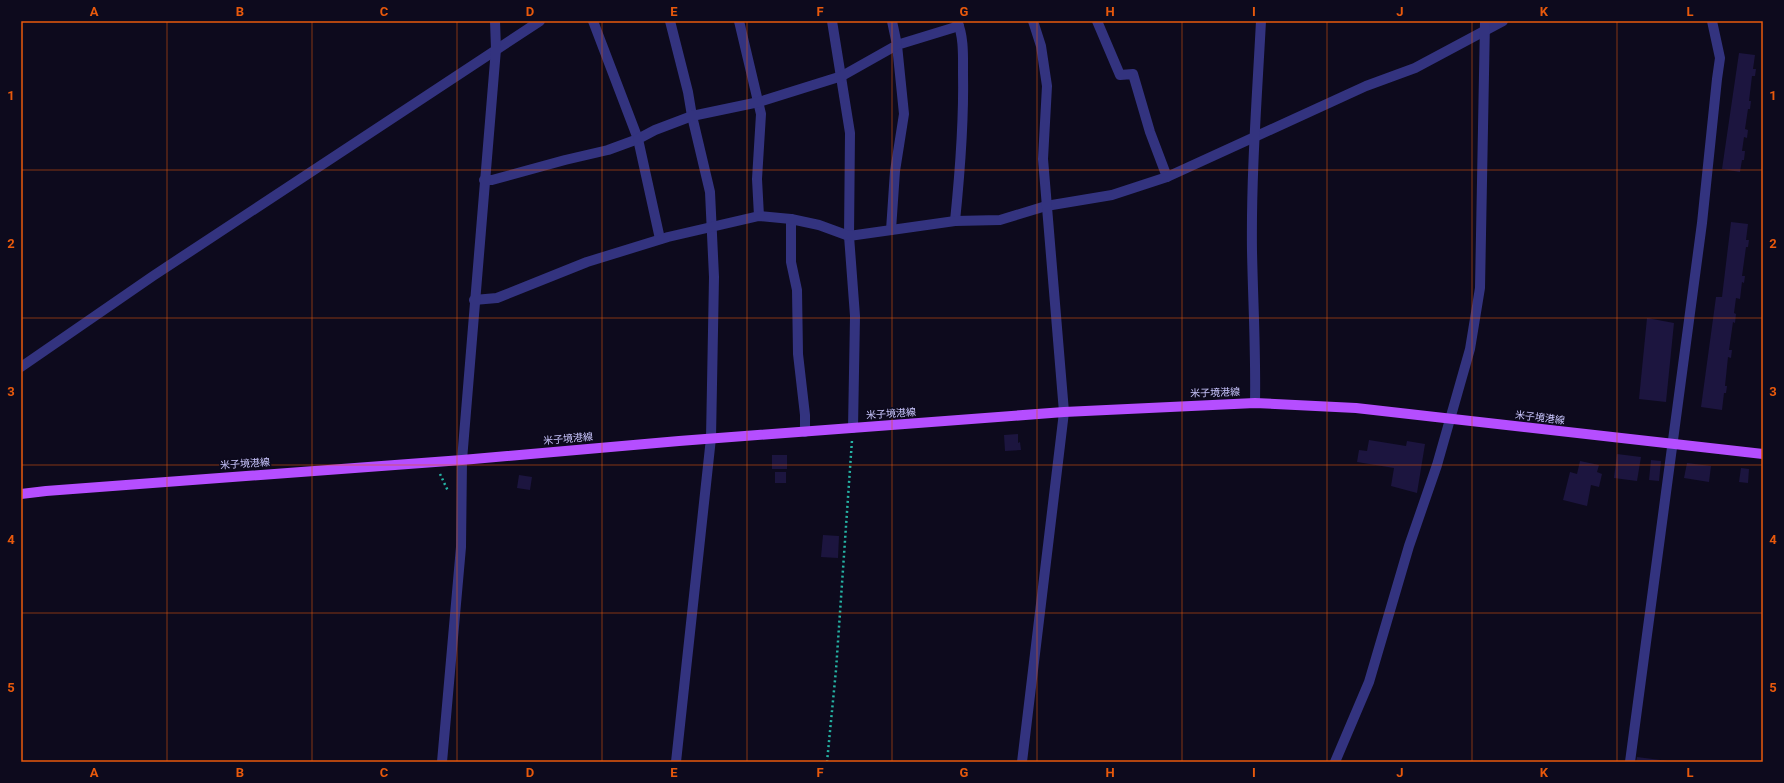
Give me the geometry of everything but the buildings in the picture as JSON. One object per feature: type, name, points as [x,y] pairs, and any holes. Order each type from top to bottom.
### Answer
[{"type":"main road","name":"米子境港線","points":[[21,494],[78,488],[462,460],[712,438],[1064,412],[1255,403],[1356,408],[1763,454]]},
{"type":"street","points":[[442,762],[461,547],[462,460],[474,300],[496,49],[495,21]]},
{"type":"street","points":[[21,367],[153,276],[540,21]]},
{"type":"street","points":[[594,21],[638,139],[660,239]]},
{"type":"street","points":[[670,21],[688,92],[692,116],[710,192],[713,227],[714,277],[712,438],[676,762]]},
{"type":"street","points":[[739,21],[761,114],[757,180],[759,216]]},
{"type":"street","points":[[832,21],[850,133],[849,236],[855,316],[853,428]]},
{"type":"street","points":[[891,230],[895,170],[904,114],[897,45],[892,21]]},
{"type":"street","points":[[1022,762],[1064,412],[1043,159],[1047,86],[1041,46],[1033,21]]},
{"type":"street","points":[[1097,21],[1120,75],[1133,74],[1150,132],[1167,178]]},
{"type":"street","points":[[1255,403],[1256,354],[1252,251],[1254,138],[1261,21]]},
{"type":"street","points":[[474,300],[497,298],[587,262],[660,239],[759,216],[791,219],[819,225],[849,236],[955,221],[1000,220],[1046,206],[1112,195],[1167,178],[1366,86],[1415,68],[1485,26],[1503,21]]},
{"type":"street","points":[[1630,762],[1702,222],[1716,79],[1720,58],[1712,21]]},
{"type":"street","points":[[484,180],[492,180],[608,150],[692,116],[759,102],[842,76],[897,45],[958,24],[963,59],[964,91],[960,172],[955,221]]},
{"type":"street","points":[[1335,762],[1368,682],[1409,546],[1437,465],[1470,349],[1480,288],[1485,26]]},
{"type":"street","points":[[791,219],[791,262],[797,290],[798,354],[805,415],[805,432]]},
{"type":"path","points":[[827,762],[836,670],[853,428]]},
{"type":"path","points":[[437,471],[447,487],[450,497]]}]
